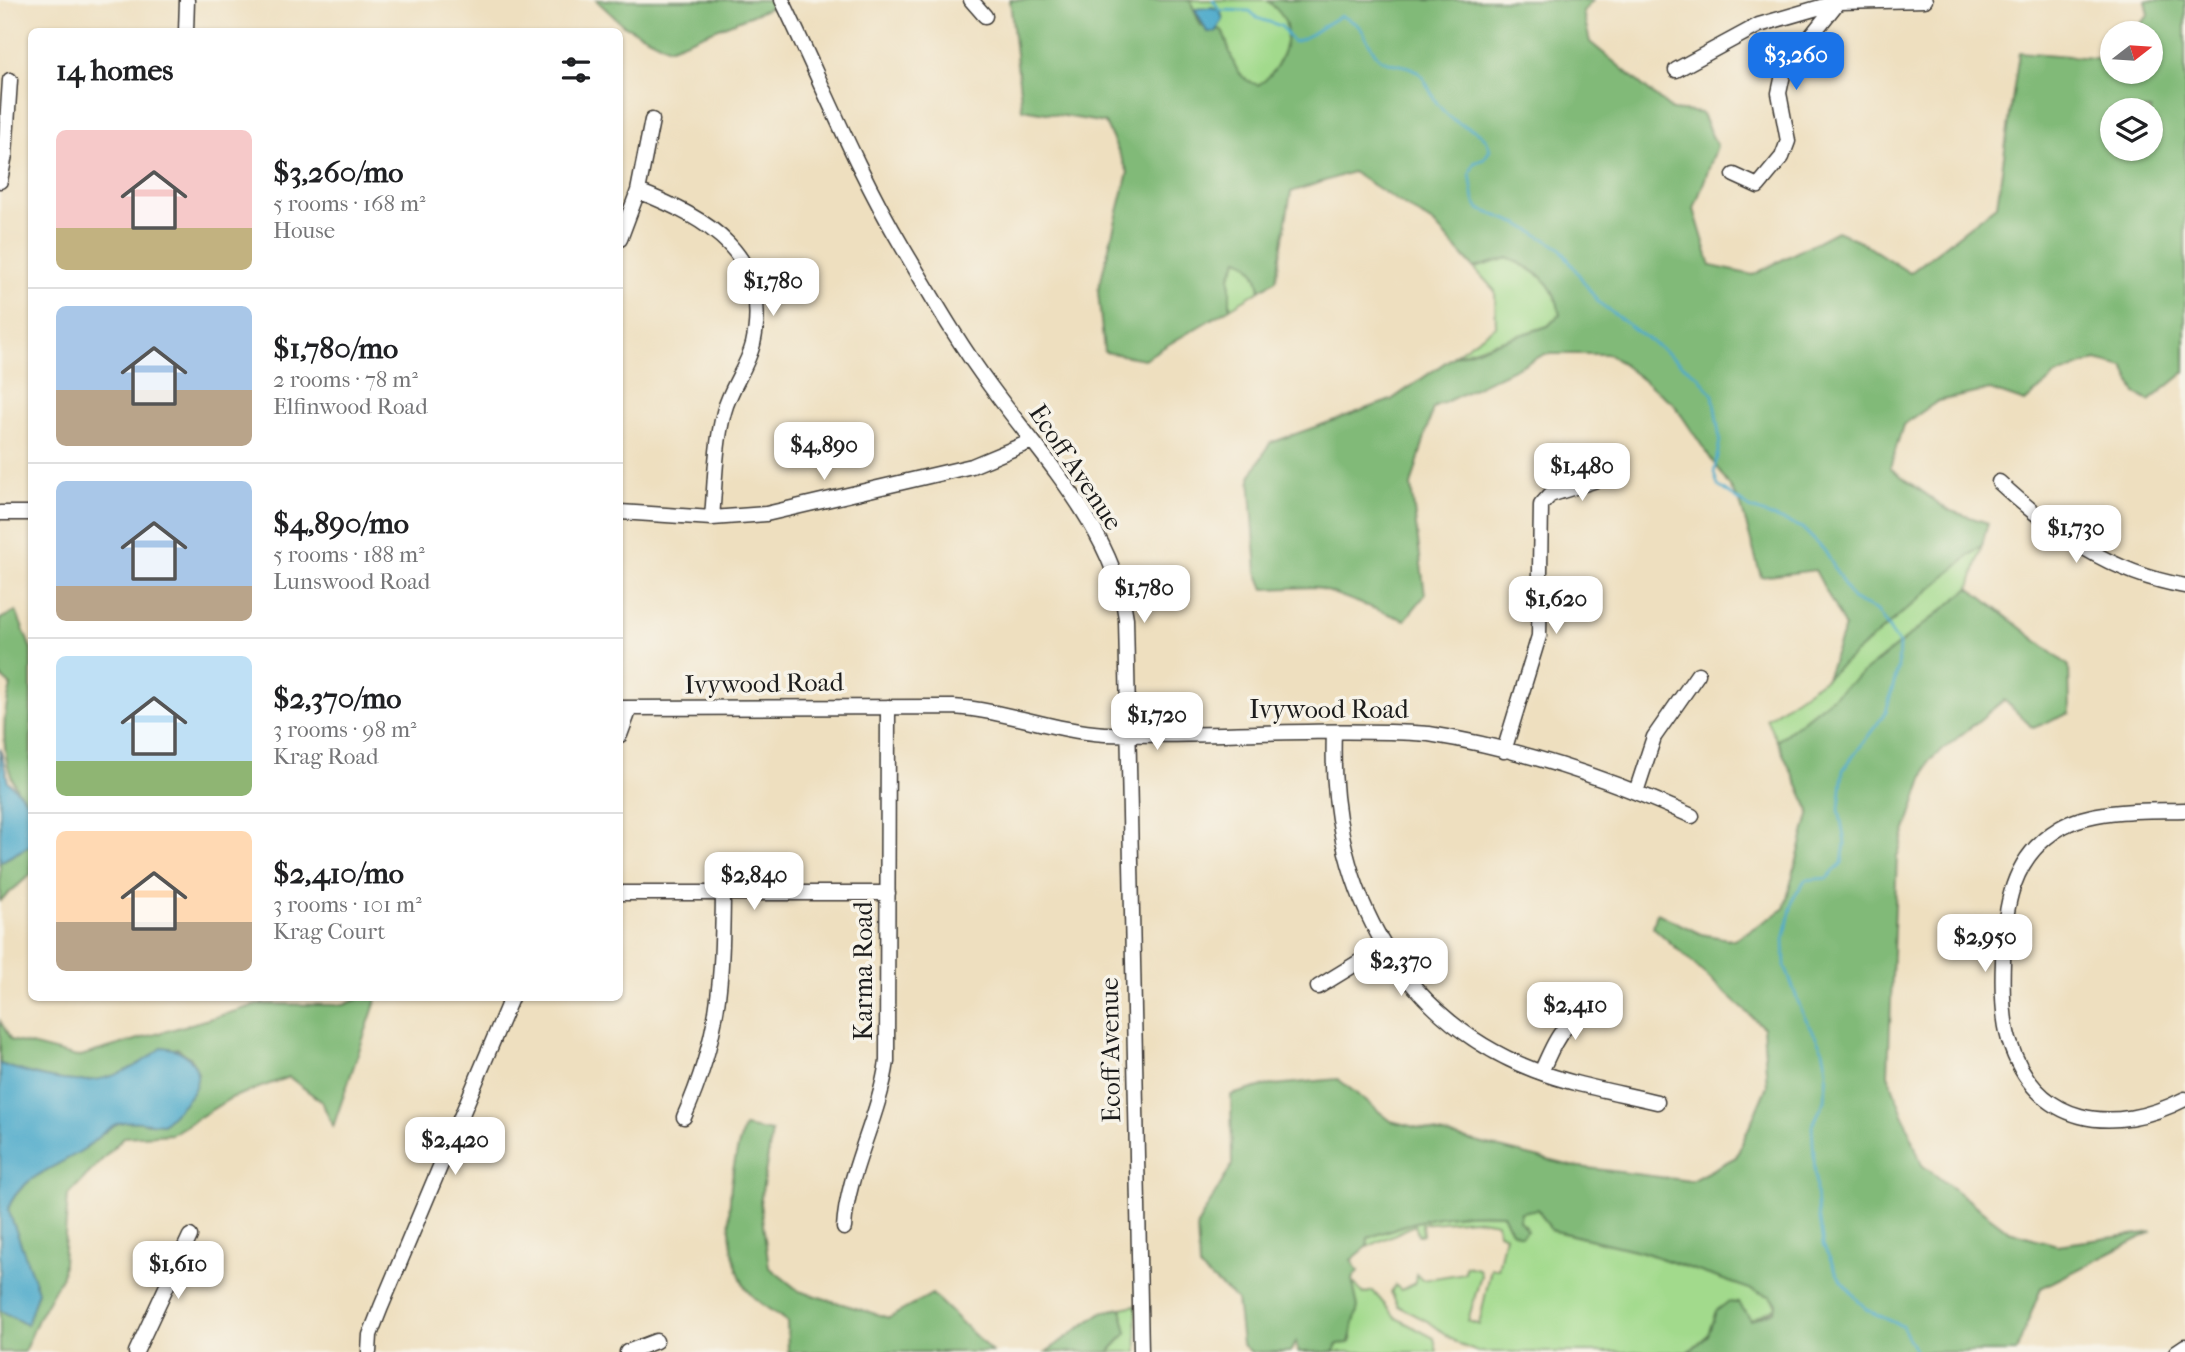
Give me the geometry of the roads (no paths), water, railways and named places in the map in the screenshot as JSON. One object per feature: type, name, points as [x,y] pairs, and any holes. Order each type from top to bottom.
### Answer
[{"type":"street","points":[[186,28],[187,0]]},
{"type":"street","name":"Ecoff Avenue","points":[[782,0],[883,214],[968,355],[1090,525],[1119,584],[1126,618],[1142,1352]]},
{"type":"street","points":[[971,0],[985,16]]},
{"type":"street","points":[[1676,70],[1759,25],[1814,7],[1838,2],[1925,0]]},
{"type":"street","points":[[1734,175],[1758,186],[1782,158],[1788,141],[1779,102],[1784,70],[1838,2]]},
{"type":"street","points":[[0,181],[10,80]]},
{"type":"street","points":[[623,231],[638,191],[652,120]]},
{"type":"street","points":[[638,191],[684,209],[715,229],[736,251],[754,294],[752,344],[721,424],[712,519]]},
{"type":"street","points":[[623,512],[712,519],[766,514],[972,466],[1032,441]]},
{"type":"street","points":[[1504,751],[1526,685],[1540,627],[1544,501],[1550,495],[1603,478]]},
{"type":"street","points":[[1999,482],[2032,514],[2099,558],[2185,586]]},
{"type":"street","points":[[0,513],[28,513]]},
{"type":"street","points":[[1636,792],[1654,737],[1698,674]]},
{"type":"street","name":"Karma Road","points":[[844,1228],[849,1191],[879,1107],[887,1061],[888,707]]},
{"type":"street","name":"Ivywood Road","points":[[625,708],[967,708],[1072,730],[1129,734],[1429,734],[1504,751],[1636,792],[1692,816]]},
{"type":"street","points":[[1335,732],[1334,791],[1343,843],[1360,898],[1384,946],[1420,993],[1456,1027],[1501,1055],[1541,1072],[1657,1102]]},
{"type":"street","points":[[2185,810],[2091,817],[2063,826],[2033,849],[2009,894],[2002,976],[2006,1027],[2016,1057],[2034,1085],[2060,1108],[2078,1116],[2114,1121],[2147,1117],[2185,1099]]},
{"type":"street","points":[[623,893],[888,893]]},
{"type":"street","points":[[684,1117],[707,1061],[719,1008],[723,895]]},
{"type":"street","points":[[1318,987],[1384,946]]},
{"type":"street","points":[[369,1352],[370,1335],[381,1307],[510,1001]]},
{"type":"street","points":[[1541,1072],[1555,1041],[1568,1022],[1585,1011],[1605,1005]]},
{"type":"street","points":[[136,1352],[190,1236]]},
{"type":"street","points":[[627,1352],[656,1341]]},
{"type":"street","points":[[2176,1352],[2185,1346]]},
{"type":"water","points":[[1212,7],[1220,10],[1223,19],[1216,32],[1207,32],[1195,9]]},
{"type":"water","points":[[0,748],[8,781],[28,802],[28,847],[0,862]]},
{"type":"water","points":[[163,1047],[186,1055],[195,1067],[196,1082],[187,1100],[163,1124],[132,1122],[114,1125],[84,1149],[21,1188],[8,1209],[38,1291],[27,1325],[0,1310],[0,1064],[45,1077],[85,1081],[123,1072]]},
{"type":"waterway","points":[[1213,0],[1220,10],[1250,11],[1257,18],[1281,26],[1293,42],[1341,16],[1360,28],[1380,58],[1409,67],[1420,74],[1444,112],[1480,133],[1487,142],[1490,150],[1484,159],[1474,163],[1470,173],[1474,200],[1479,209],[1521,225],[1560,248],[1598,302],[1700,378],[1713,395],[1720,440],[1714,473],[1718,486],[1750,508],[1802,528],[1825,551],[1852,599],[1877,611],[1899,644],[1898,668],[1886,712],[1843,770],[1839,809],[1845,843],[1842,863],[1827,878],[1805,880],[1793,899],[1784,940],[1785,966],[1802,1012],[1823,1050],[1827,1069],[1825,1100],[1812,1126],[1817,1207],[1823,1245],[1841,1281],[1867,1310],[1902,1326],[1916,1352]]}]
